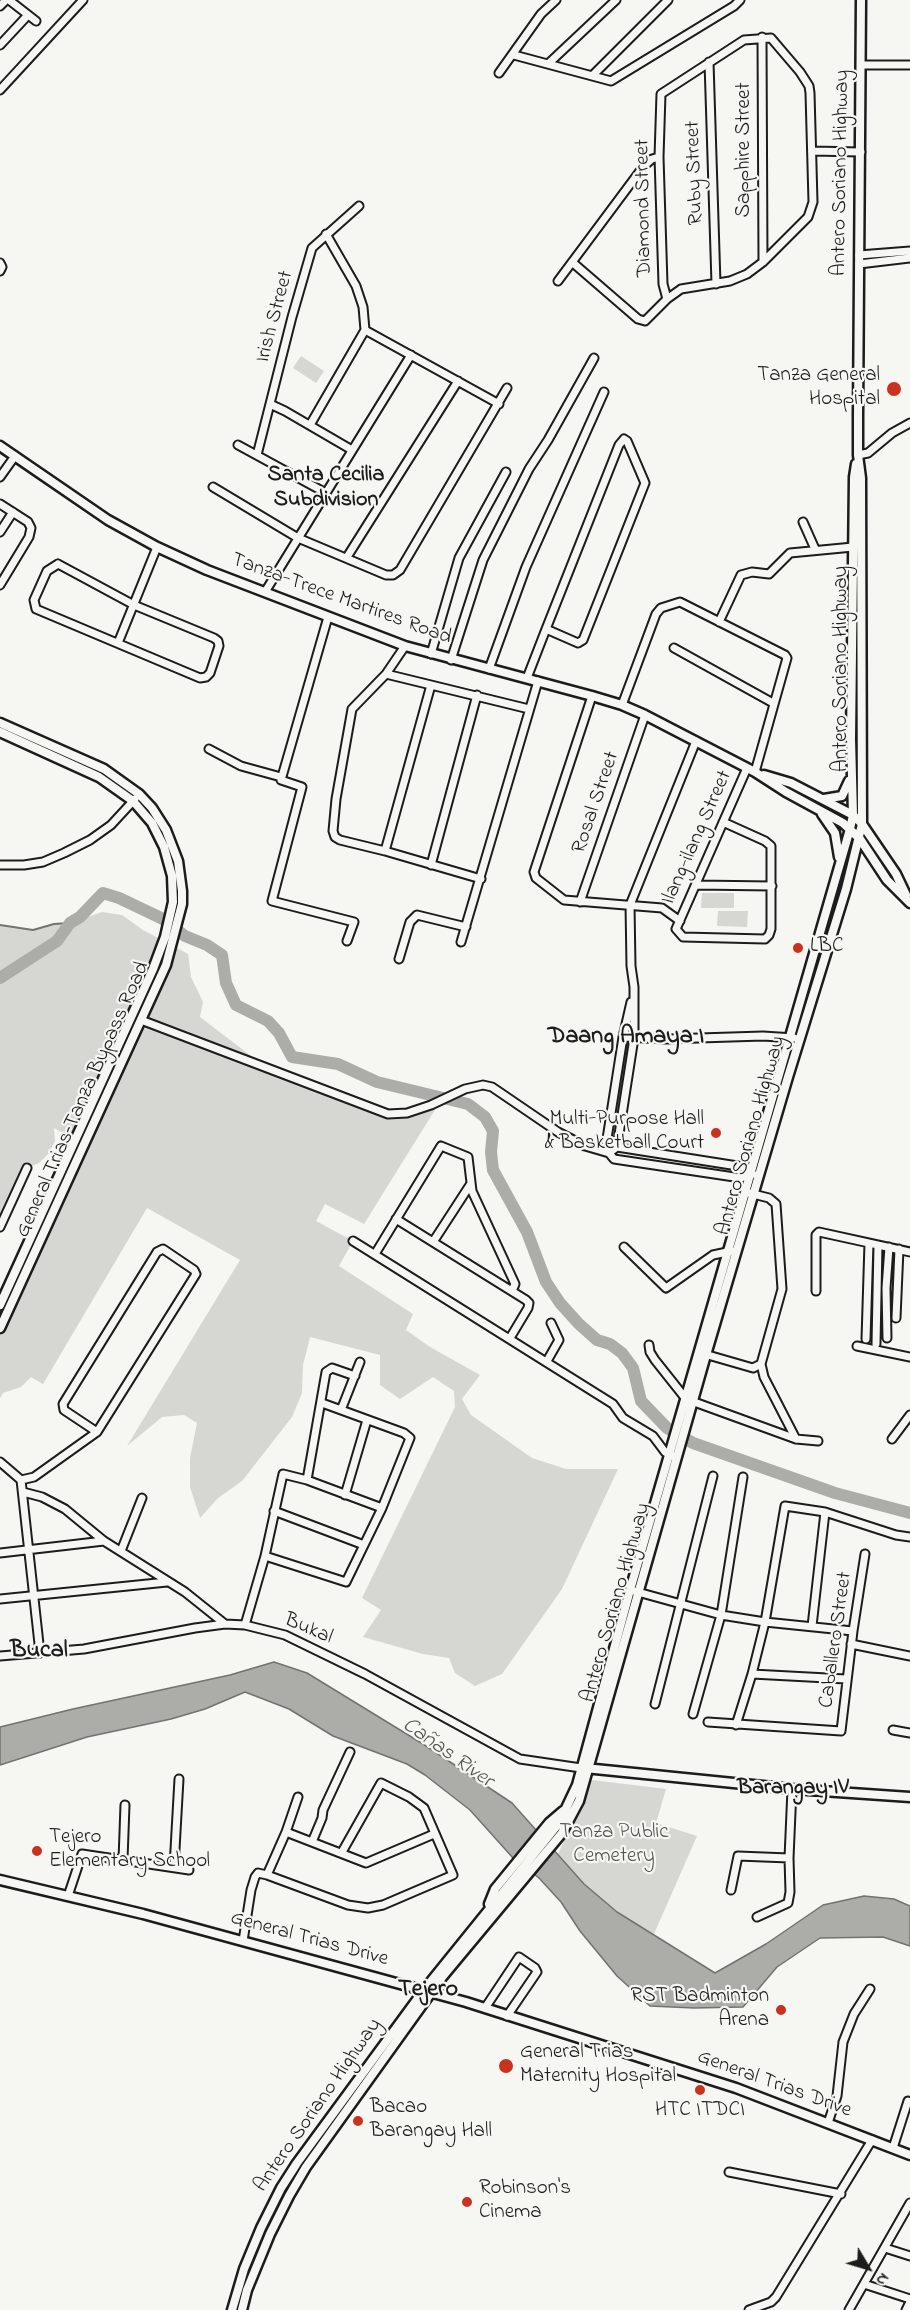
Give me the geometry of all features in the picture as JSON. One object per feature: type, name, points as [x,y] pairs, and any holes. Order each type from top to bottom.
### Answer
[{"type":"main road","name":"Antero Soriano Highway","points":[[795,1038],[860,839],[862,824],[861,478],[858,454],[861,0]]},
{"type":"main road","name":"Tanza-Trece Martires Road","points":[[0,446],[99,514],[157,547],[405,646],[592,696],[645,715],[751,770],[850,828],[887,880],[910,903]]},
{"type":"main road","name":"Antero Soriano Highway","points":[[232,2310],[244,2269],[269,2210],[319,2131],[570,1811],[584,1789],[585,1769],[634,1591],[795,1038],[853,815],[853,547],[854,477],[858,454]]},
{"type":"main road","points":[[0,723],[104,769],[136,798],[152,823],[166,855],[173,889],[175,915]]},
{"type":"main road","points":[[0,732],[99,777],[136,798]]},
{"type":"main road","name":"Tanza-Trece Martires Road","points":[[751,770],[791,783],[853,815],[862,824],[896,874],[910,903]]},
{"type":"main road","points":[[821,799],[842,796],[852,775]]},
{"type":"main road","points":[[816,807],[831,825],[837,842],[840,862]]},
{"type":"main road","name":"General Trias–Tanza Bypass Road","points":[[0,1305],[153,969],[175,915]]},
{"type":"main road","name":"General Trias–Tanza Bypass Road","points":[[0,1328],[166,965],[174,939],[175,915]]},
{"type":"main road","points":[[585,1769],[792,1789],[910,1797]]},
{"type":"main road","name":"Antero Soriano Highway","points":[[490,1912],[495,1889],[513,1867],[555,1828]]},
{"type":"main road","name":"General Trias Drive","points":[[0,1880],[243,1941],[486,2008],[736,2088],[910,2155]]},
{"type":"main road","name":"Antero Soriano Highway","points":[[242,2310],[256,2264],[288,2196],[428,1991]]},
{"type":"street","points":[[0,6],[8,0],[36,21]]},
{"type":"street","points":[[0,90],[83,0]]},
{"type":"street","points":[[499,73],[541,14],[556,0]]},
{"type":"street","points":[[548,64],[616,0]]},
{"type":"street","points":[[593,75],[668,0]]},
{"type":"street","points":[[514,55],[593,75],[605,81],[616,79],[734,6],[740,0]]},
{"type":"street","points":[[0,45],[28,15]]},
{"type":"street","name":"Diamond Street","points":[[762,37],[774,39],[808,86],[812,151],[813,202],[811,212],[763,262],[739,278],[716,284],[686,287],[667,299],[663,284],[661,94],[744,40],[762,37]]},
{"type":"street","name":"Sapphire Street","points":[[762,37],[763,262]]},
{"type":"street","name":"Ruby Street","points":[[709,62],[716,284]]},
{"type":"street","points":[[861,65],[910,65]]},
{"type":"street","points":[[812,151],[861,152]]},
{"type":"street","points":[[558,281],[643,167],[652,159],[660,158]]},
{"type":"street","name":"Irish Street","points":[[257,455],[309,255],[312,248],[326,234],[358,206]]},
{"type":"street","points":[[310,425],[364,330],[363,307],[356,286],[326,234]]},
{"type":"street","points":[[859,259],[910,251]]},
{"type":"street","points":[[859,259],[910,258]]},
{"type":"street","points":[[572,262],[641,320],[648,319],[667,299]]},
{"type":"street","points":[[0,263],[2,267],[0,271]]},
{"type":"street","points":[[364,330],[499,404]]},
{"type":"street","points":[[265,592],[411,355]]},
{"type":"street","points":[[452,660],[483,560],[529,469],[594,358]]},
{"type":"street","points":[[347,557],[458,381]]},
{"type":"street","points":[[213,487],[298,538],[386,575],[396,574],[507,387]]},
{"type":"street","points":[[489,669],[526,567],[604,392]]},
{"type":"street","points":[[270,404],[352,450]]},
{"type":"street","points":[[858,454],[868,453],[892,433],[910,423]]},
{"type":"street","points":[[527,678],[546,629],[619,445],[624,439],[627,441],[645,483],[583,640],[578,643],[546,629]]},
{"type":"street","points":[[238,445],[326,493]]},
{"type":"street","points":[[0,477],[15,456]]},
{"type":"street","points":[[431,654],[459,558],[506,472]]},
{"type":"street","points":[[0,504],[28,522],[31,528],[29,537],[0,585]]},
{"type":"street","points":[[0,532],[13,512]]},
{"type":"street","points":[[803,522],[815,549]]},
{"type":"street","points":[[118,643],[157,547]]},
{"type":"street","points":[[622,705],[658,610],[680,602],[719,622],[741,575],[752,572],[769,574],[790,553],[853,547]]},
{"type":"street","points":[[58,564],[134,605],[218,641],[219,646],[210,673],[200,678],[118,643],[36,609],[34,600],[47,571],[58,564]]},
{"type":"street","points":[[281,777],[328,617]]},
{"type":"street","name":"Ilang-ilang Street","points":[[680,921],[723,822],[751,770],[787,656],[719,622]]},
{"type":"street","points":[[405,646],[386,674],[352,709],[336,799],[333,831],[335,837],[340,840],[480,879]]},
{"type":"street","points":[[674,648],[773,703]]},
{"type":"street","points":[[386,674],[529,709]]},
{"type":"street","points":[[461,942],[538,681]]},
{"type":"street","points":[[385,851],[431,685]]},
{"type":"street","points":[[431,865],[477,695]]},
{"type":"street","points":[[592,696],[534,872],[540,884],[564,900],[662,908],[680,921],[676,929],[683,937],[765,939],[770,935],[771,929],[771,846],[723,822]]},
{"type":"street","name":"Rosal Street","points":[[580,902],[645,715]]},
{"type":"street","points":[[609,1153],[617,1147],[634,1038],[630,905],[696,741]]},
{"type":"street","points":[[209,749],[241,766],[281,777],[281,780],[302,787],[272,901],[354,922],[347,941]]},
{"type":"street","points":[[0,865],[15,866],[34,863],[64,853],[90,840],[111,825],[136,798]]},
{"type":"street","points":[[696,885],[772,886]]},
{"type":"street","points":[[399,959],[410,922],[417,915],[466,927]]},
{"type":"street","points":[[634,987],[623,1037],[606,1145],[609,1153],[614,1159],[741,1178],[756,1175]]},
{"type":"street","points":[[141,1020],[388,1114],[407,1113],[431,1105],[474,1085],[492,1087],[558,1132],[585,1146],[609,1153]]},
{"type":"street","points":[[623,1037],[667,1039],[762,1036],[795,1038]]},
{"type":"street","points":[[375,1254],[441,1146],[468,1157],[470,1185],[515,1284],[512,1291]]},
{"type":"street","points":[[617,1147],[744,1167],[756,1175]]},
{"type":"street","points":[[0,1227],[27,1168]]},
{"type":"street","points":[[433,1242],[470,1185]]},
{"type":"street","points":[[750,1193],[769,1197],[776,1204],[782,1289],[761,1364],[765,1377],[796,1439]]},
{"type":"street","points":[[396,1219],[529,1304],[510,1338]]},
{"type":"street","points":[[816,1291],[817,1233],[819,1232],[910,1252]]},
{"type":"street","points":[[353,1241],[613,1404],[623,1418],[653,1436],[673,1456]]},
{"type":"street","points":[[866,1339],[869,1243]]},
{"type":"street","points":[[876,1344],[878,1245]]},
{"type":"street","points":[[624,1247],[666,1288],[713,1255],[733,1251]]},
{"type":"street","points":[[887,1338],[886,1288],[889,1247]]},
{"type":"street","points":[[21,1480],[34,1477],[97,1432],[196,1274],[194,1270],[163,1249],[157,1252],[63,1404],[64,1410],[97,1432]]},
{"type":"street","points":[[896,1318],[899,1249]]},
{"type":"street","points":[[547,1361],[559,1340],[551,1323]]},
{"type":"street","points":[[649,1345],[655,1360],[690,1401],[796,1439],[818,1441]]},
{"type":"street","points":[[857,1346],[910,1358]]},
{"type":"street","points":[[703,1354],[753,1368],[761,1364]]},
{"type":"street","points":[[341,1410],[360,1362]]},
{"type":"street","points":[[307,1480],[326,1372],[329,1368],[356,1376]]},
{"type":"street","points":[[265,1556],[346,1582],[382,1508],[411,1438],[404,1433],[322,1404]]},
{"type":"street","points":[[892,1439],[910,1415]]},
{"type":"street","points":[[345,1495],[367,1420]]},
{"type":"street","points":[[0,1462],[21,1480],[40,1653]]},
{"type":"street","points":[[246,1625],[265,1556],[282,1474],[307,1480],[382,1508]]},
{"type":"street","points":[[655,1704],[713,1476]]},
{"type":"street","points":[[693,1714],[721,1615],[743,1477]]},
{"type":"street","points":[[22,1492],[42,1497],[65,1509],[104,1541],[204,1606],[225,1624]]},
{"type":"street","points":[[121,1551],[142,1498]]},
{"type":"street","points":[[708,1722],[736,1725],[765,1622],[785,1506],[825,1512],[896,1535],[910,1537]]},
{"type":"street","points":[[274,1511],[364,1545]]},
{"type":"street","points":[[812,1626],[825,1512]]},
{"type":"street","points":[[0,1553],[104,1541]]},
{"type":"street","name":"Caballero Street","points":[[736,1725],[842,1731],[846,1679],[866,1554]]},
{"type":"street","points":[[0,1599],[167,1582]]},
{"type":"street","points":[[634,1591],[721,1615],[853,1631]]},
{"type":"street","name":"Bukal","points":[[0,1656],[84,1649],[225,1624],[246,1625],[285,1635],[365,1674],[520,1759],[585,1769]]},
{"type":"street","points":[[851,1644],[910,1656]]},
{"type":"street","points":[[752,1674],[846,1679]]},
{"type":"street","points":[[893,1730],[910,1732]]},
{"type":"street","points":[[312,1842],[322,1818],[323,1809],[350,1752]]},
{"type":"street","points":[[174,1867],[179,1779]]},
{"type":"street","points":[[243,1941],[251,1890],[258,1873],[348,1905],[368,1908],[383,1905],[453,1875],[424,1808],[409,1797],[381,1784],[342,1852]]},
{"type":"street","points":[[757,1917],[788,1903],[792,1789]]},
{"type":"street","points":[[267,1875],[298,1797]]},
{"type":"street","points":[[123,1860],[125,1805]]},
{"type":"street","points":[[286,1832],[366,1863],[434,1834]]},
{"type":"street","points":[[68,1896],[82,1854],[189,1870]]},
{"type":"street","points":[[731,1890],[738,1856],[789,1858]]},
{"type":"street","points":[[486,2008],[519,1957],[537,1972],[507,2016]]},
{"type":"street","points":[[828,2123],[837,2096],[843,2042],[854,2014],[870,1989]]},
{"type":"street","points":[[893,2148],[908,2101]]},
{"type":"street","points":[[749,2310],[771,2302],[777,2297],[872,2140]]},
{"type":"street","points":[[729,2172],[841,2194]]},
{"type":"street","points":[[849,2310],[908,2212],[910,2203]]},
{"type":"street","points":[[885,2248],[910,2256]]},
{"type":"street","points":[[864,2284],[910,2300],[906,2310]]},
{"type":"green space","points":[[301,356],[324,371],[316,383],[293,368]]},
{"type":"green space","points":[[702,893],[734,893],[734,908],[701,908]]},
{"type":"green space","points":[[718,911],[748,911],[747,927],[717,926]]},
{"type":"green space","points":[[102,912],[122,915],[143,930],[188,954],[191,977],[203,1002],[200,1017],[268,1069],[389,1114],[438,1105],[364,1224],[325,1204],[316,1221],[353,1241],[339,1266],[413,1314],[406,1330],[430,1347],[480,1375],[462,1399],[471,1415],[532,1458],[566,1469],[618,1469],[562,1589],[502,1674],[475,1686],[455,1673],[449,1658],[423,1654],[363,1637],[381,1610],[362,1598],[455,1407],[454,1391],[433,1377],[400,1399],[380,1385],[380,1355],[310,1337],[303,1365],[302,1393],[292,1417],[242,1481],[218,1498],[200,1518],[190,1487],[190,1458],[197,1423],[184,1415],[162,1417],[127,1446],[240,1260],[147,1208],[43,1384],[31,1377],[21,1387],[3,1393],[0,1398],[0,1317],[79,1142],[54,1128],[55,1141],[49,1153],[39,1163],[27,1168],[0,1227],[0,925],[33,930],[54,924],[71,923]]},
{"type":"green space","name":"Tanza Public Cemetery","points":[[592,1780],[666,1789],[656,1823],[697,1836],[654,1934],[617,1912],[584,1884],[558,1854]]},
{"type":"shaded area","points":[[274,1662],[307,1673],[423,1744],[512,1803],[584,1884],[617,1912],[715,1973],[766,1944],[823,1905],[864,1896],[894,1899],[910,1906],[910,1946],[883,1937],[820,1938],[777,1967],[743,2007],[650,2006],[617,1976],[580,1931],[561,1902],[539,1878],[513,1858],[470,1810],[425,1775],[407,1764],[333,1736],[289,1709],[245,1692],[205,1709],[171,1719],[87,1737],[0,1765],[0,1727],[230,1675]]},
{"type":"waterway","points":[[0,978],[57,941],[70,923],[80,917],[103,893],[161,918],[185,936],[207,945],[222,955],[226,983],[236,1005],[268,1021],[279,1033],[292,1057],[338,1064],[377,1082],[468,1104],[485,1117],[493,1131],[491,1152],[493,1170],[527,1232],[546,1282],[560,1303],[579,1324],[597,1340],[610,1344],[622,1353],[633,1368],[641,1401],[667,1428],[693,1443],[835,1493],[910,1513]]},
{"type":"waterway","points":[[0,925],[33,930],[54,924],[70,923]]},
{"type":"place","name":"Tanza General Hospital","points":[[894,389]]},
{"type":"place","name":"LBC","points":[[798,948]]},
{"type":"place","name":"Multi-Purpose Hall & Basketball Court","points":[[716,1133]]},
{"type":"place","name":"Tejero Elementary School","points":[[37,1851]]},
{"type":"place","name":"RST Badminton Arena","points":[[781,2010]]},
{"type":"place","name":"General Trias Maternity Hospital","points":[[506,2066]]},
{"type":"place","name":"HTC ITDCI","points":[[700,2090]]},
{"type":"place","name":"Bacao Barangay Hall","points":[[358,2121]]},
{"type":"place","name":"Robinson's Cinema","points":[[467,2202]]},
{"type":"district","name":"Santa Cecilia Subdivision","points":[[326,488]]},
{"type":"district","name":"Daang Amaya I","points":[[626,1038]]},
{"type":"district","name":"Bucal","points":[[39,1652]]},
{"type":"district","name":"Barangay IV","points":[[793,1789]]},
{"type":"district","name":"Tejero","points":[[428,1991]]},
{"type":"water label","name":"Cañas River","points":[[447,1754]]}]
